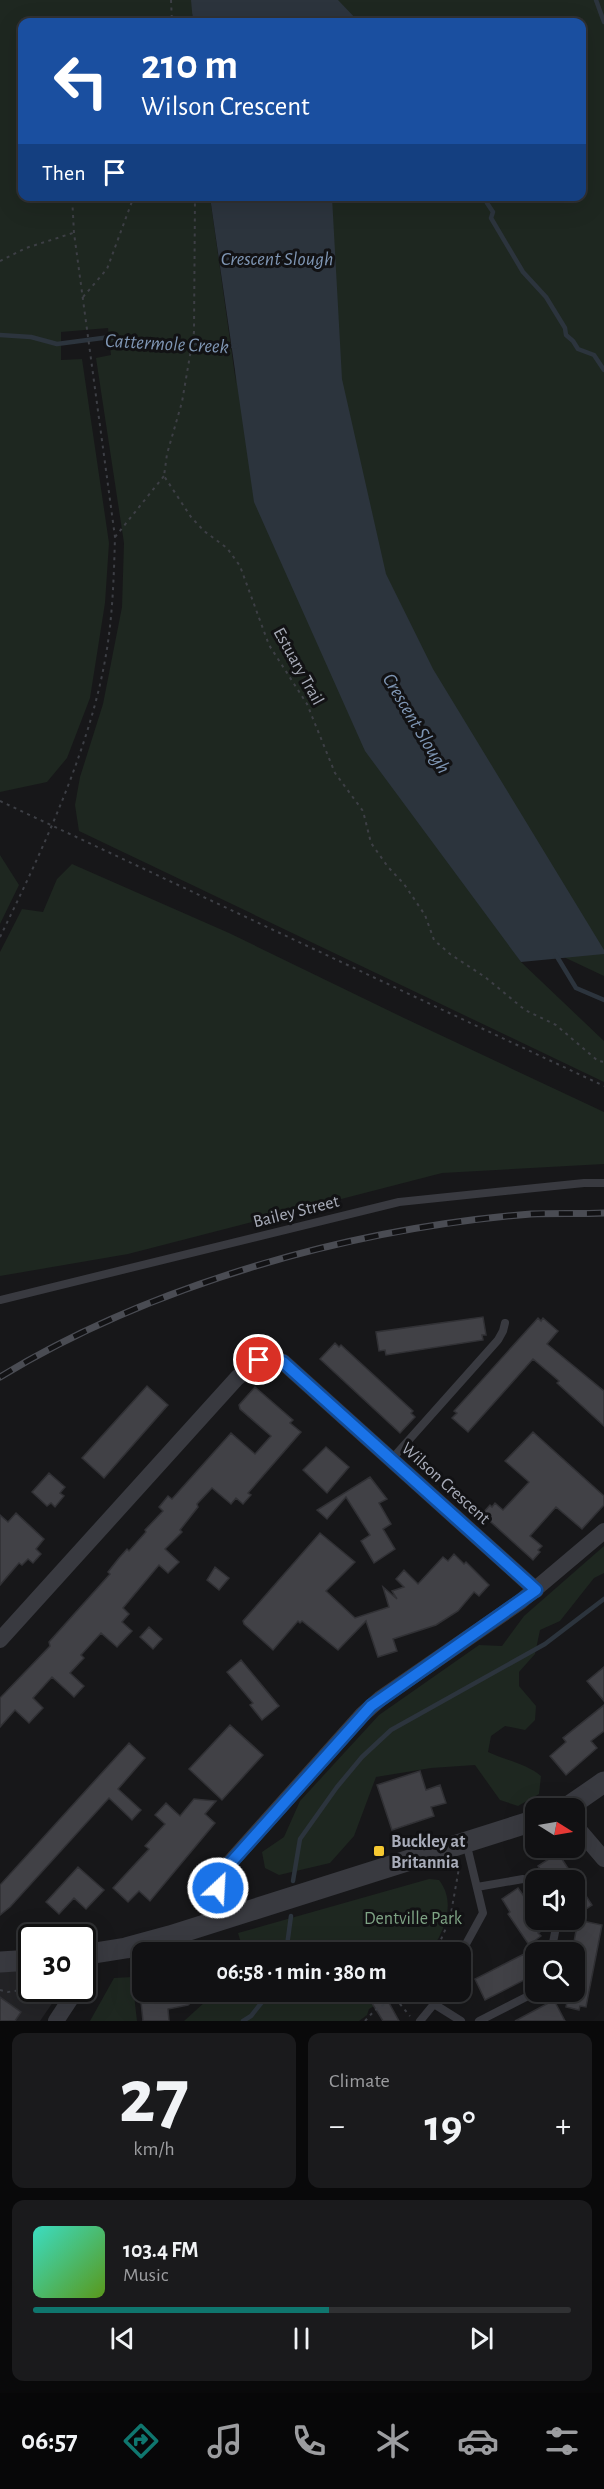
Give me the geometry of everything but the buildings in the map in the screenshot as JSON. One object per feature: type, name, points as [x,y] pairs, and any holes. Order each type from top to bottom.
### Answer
[{"type":"street","name":"Wilson Crescent","points":[[0,1640],[237,1378],[259,1360],[283,1362],[536,1590]]},
{"type":"street","points":[[225,1917],[218,1888],[226,1868],[362,1715],[381,1698],[536,1590],[604,1531]]},
{"type":"street","points":[[581,1798],[604,1782]]},
{"type":"street","points":[[96,1958],[525,1823]]},
{"type":"street","points":[[585,1837],[604,1859]]},
{"type":"street","points":[[0,1962],[18,1961]]},
{"type":"street","points":[[56,2021],[68,2002]]},
{"type":"lane","name":"Bailey Street","points":[[0,1300],[399,1203],[584,1183],[604,1183]]},
{"type":"lane","points":[[391,1460],[498,1340],[505,1323]]},
{"type":"lane","points":[[466,1842],[483,1913],[467,1942]]},
{"type":"lane","points":[[477,1887],[525,1880]]},
{"type":"lane","points":[[479,2021],[525,1998]]},
{"type":"lane","points":[[416,2020],[434,2004],[461,2021]]},
{"type":"path","points":[[171,0],[172,18]]},
{"type":"path","points":[[0,937],[28,880],[84,741],[97,695],[109,633],[114,583],[115,537],[82,298],[72,201]]},
{"type":"path","points":[[82,298],[107,269],[132,201]]},
{"type":"path","points":[[115,537],[165,476],[166,454],[182,402],[194,333],[195,201]]},
{"type":"path","points":[[0,261],[26,248],[74,233]]},
{"type":"path","name":"Estuary Trail","points":[[165,476],[191,517],[204,531],[226,548],[240,566],[269,645],[308,704],[335,773],[363,811],[371,843],[388,867],[404,884],[425,915],[434,940],[525,1010],[556,1025],[598,1060],[604,1062]]},
{"type":"path","points":[[0,801],[604,1086]]},
{"type":"path","points":[[440,1942],[450,1919],[459,1868]]},
{"type":"path","points":[[0,1990],[8,1992],[18,1990]]},
{"type":"path","points":[[365,2021],[375,2010],[388,2002]]},
{"type":"path","points":[[399,2002],[416,2020]]},
{"type":"shaded area","points":[[18,1967],[18,2002],[53,2002],[40,2021],[0,2021],[0,1968]]},
{"type":"green space","points":[[0,0],[604,0],[604,976],[496,925],[521,962],[604,1041],[604,1082],[79,831],[75,805],[80,777],[103,704],[122,607],[124,543],[96,358],[111,355],[108,328],[61,332],[61,360],[82,359],[109,543],[105,603],[90,698],[67,758],[47,782],[0,792]]},
{"type":"green space","points":[[0,855],[19,885],[0,924]]},
{"type":"green space","points":[[72,864],[229,933],[604,1112],[604,1164],[442,1173],[128,1254],[0,1276],[0,952],[22,909],[43,912],[57,879]]},
{"type":"green space","points":[[604,1546],[604,1573],[594,1578],[560,1621],[540,1630],[535,1654],[519,1672],[519,1686],[536,1706],[535,1720],[525,1730],[505,1726],[491,1736],[488,1752],[523,1765],[541,1776],[539,1794],[532,1798],[525,1798],[525,1802],[518,1806],[500,1800],[475,1765],[431,1768],[376,1777],[354,1836],[330,1863],[279,1875],[265,1868],[262,1852],[284,1837],[300,1801],[379,1715],[479,1645],[502,1646],[524,1616]]},
{"type":"green space","name":"Dentville Park","points":[[429,1879],[439,1880],[447,1898],[448,1907],[444,1926],[436,1942],[241,1942],[238,1933]]},
{"type":"green space","points":[[132,1977],[132,2002],[135,2002],[137,2021],[90,2021],[114,1978]]},
{"type":"green space","points":[[205,2002],[381,2002],[369,2009],[367,2015],[359,2021],[184,2021]]},
{"type":"water","points":[[191,0],[338,0],[355,18],[193,18]]},
{"type":"water","name":"Crescent Slough","points":[[211,201],[332,201],[342,379],[386,574],[433,669],[604,950],[604,954],[521,962],[365,751],[254,502]]},
{"type":"waterway","points":[[596,0],[604,22]]},
{"type":"waterway","points":[[487,201],[493,212],[491,218],[523,272],[546,297],[565,328],[566,335],[578,349],[594,355],[604,370]]},
{"type":"waterway","name":"Cattermole Creek","points":[[0,335],[31,337],[57,344],[110,337],[132,342],[236,346]]},
{"type":"waterway","name":"Crescent Slough","points":[[556,955],[576,988],[604,1000]]},
{"type":"waterway","points":[[293,1881],[300,1839],[337,1787],[362,1757],[391,1730],[545,1644],[604,1599]]},
{"type":"waterway","points":[[287,1942],[291,1916]]},
{"type":"waterway","points":[[243,2021],[251,2016],[262,2002]]},
{"type":"railway","points":[[0,1377],[59,1344],[122,1314],[188,1288],[325,1247],[394,1232],[463,1221],[531,1214],[604,1213]]},
{"type":"place","name":"Buckley at Britannia","points":[[379,1851]]},
{"type":"route","points":[[218,1888],[226,1868],[371,1706],[536,1590],[283,1362],[259,1360]]}]
